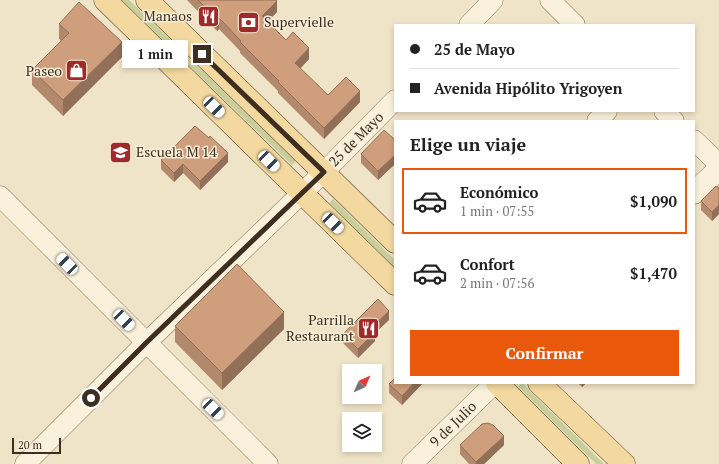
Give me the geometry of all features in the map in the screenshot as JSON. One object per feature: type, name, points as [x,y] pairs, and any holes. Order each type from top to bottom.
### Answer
[{"type":"main road","points":[[105,0],[394,283]]},
{"type":"main road","points":[[147,0],[394,241]]},
{"type":"main road","points":[[497,384],[578,464]]},
{"type":"main road","points":[[540,384],[624,464]]},
{"type":"street","points":[[469,24],[493,0]]},
{"type":"street","points":[[550,0],[574,24]]},
{"type":"street","name":"25 de Mayo","points":[[25,464],[146,343],[324,172],[394,101]]},
{"type":"street","points":[[598,120],[606,112]]},
{"type":"street","points":[[665,112],[673,120]]},
{"type":"street","points":[[695,141],[719,164]]},
{"type":"street","points":[[695,192],[719,169]]},
{"type":"street","points":[[0,196],[268,464]]},
{"type":"street","name":"9 de Julio","points":[[412,464],[495,384]]},
{"type":"green space","points":[[121,0],[129,0],[296,161],[292,165]]},
{"type":"green space","points":[[333,199],[394,259],[394,267],[329,203]]},
{"type":"green space","points":[[523,384],[604,464],[596,464],[518,387]]},
{"type":"building","points":[[198,0],[276,0],[277,1],[262,16],[286,40],[293,32],[309,48],[295,63],[328,95],[346,77],[360,91],[324,128],[278,82],[279,81],[240,42],[241,41],[219,18],[217,19]]},
{"type":"building","points":[[79,2],[122,42],[63,100],[32,70],[69,33],[59,24]]},
{"type":"building","points":[[195,126],[209,138],[210,136],[228,153],[200,181],[183,164],[174,173],[161,160]]},
{"type":"building","points":[[384,130],[394,139],[394,156],[378,171],[361,154]]},
{"type":"building","points":[[716,186],[719,188],[719,205],[712,212],[701,201]]},
{"type":"building","points":[[237,264],[284,312],[222,373],[175,326]]},
{"type":"building","points":[[378,299],[389,311],[372,327],[375,332],[358,349],[343,334]]},
{"type":"building","points":[[394,379],[394,384],[413,384],[402,396],[389,384]]},
{"type":"building","points":[[488,423],[493,425],[504,436],[476,462],[460,445],[482,424]]},
{"type":"place","name":"Manaos","points":[[208,16]]},
{"type":"place","name":"Supervielle","points":[[249,22]]},
{"type":"place","name":"Paseo","points":[[77,71]]},
{"type":"place","name":"Escuela M 14","points":[[120,152]]},
{"type":"place","name":"Parrilla Restaurant","points":[[369,328]]},
{"type":"route","points":[[91,398],[324,172],[202,54]]}]
